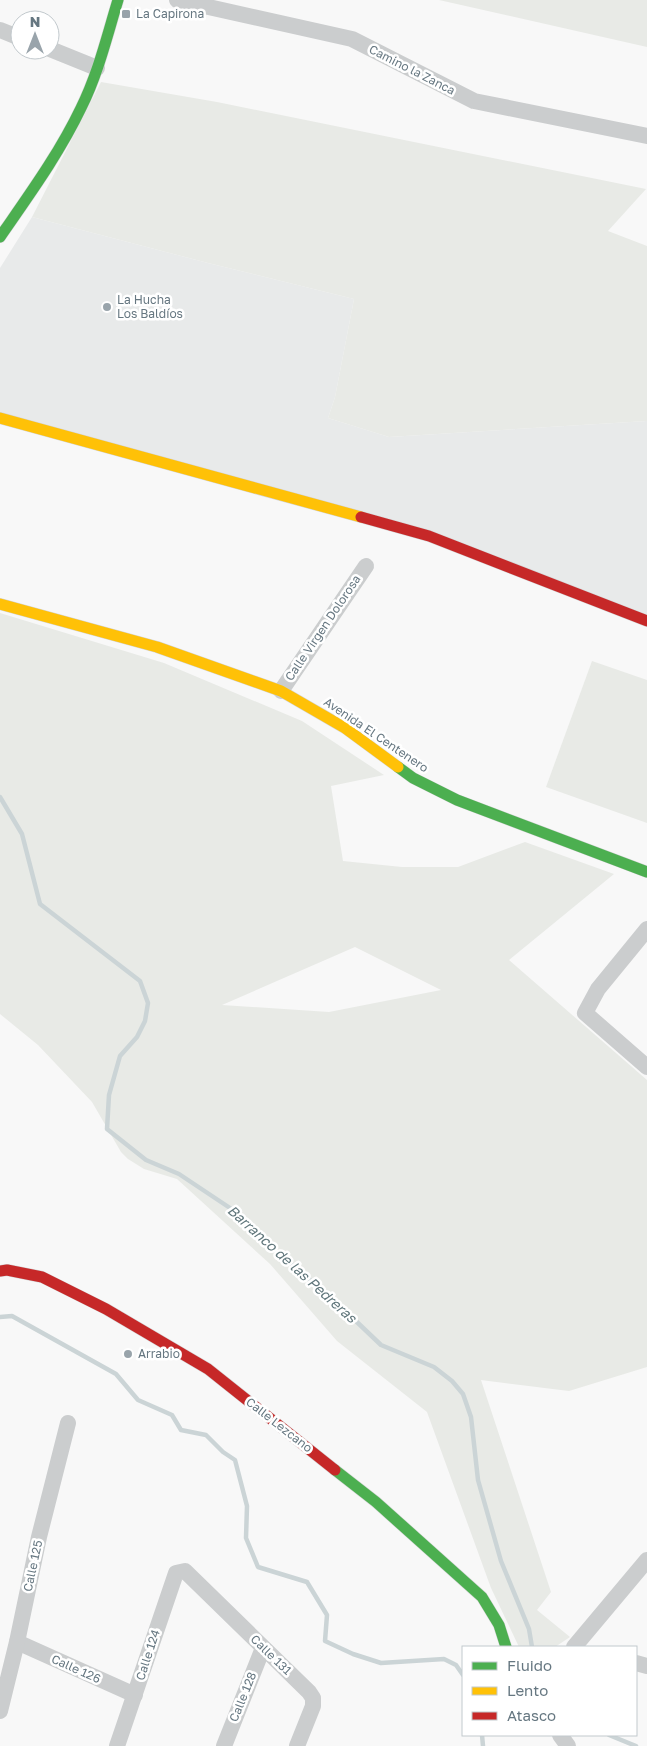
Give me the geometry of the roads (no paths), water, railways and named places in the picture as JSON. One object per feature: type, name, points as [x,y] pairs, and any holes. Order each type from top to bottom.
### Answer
[{"type":"street","points":[[0,237],[54,157],[81,107],[97,68],[118,0]]},
{"type":"street","name":"Camino la Zanca","points":[[176,0],[352,39],[474,101],[647,136]]},
{"type":"street","points":[[60,53],[97,68]]},
{"type":"street","points":[[0,418],[429,536],[647,621]]},
{"type":"street","name":"Calle Virgen Dolorosa","points":[[281,691],[366,566]]},
{"type":"street","name":"Avenida El Centenero","points":[[0,604],[157,647],[281,691],[345,728],[413,778],[457,800],[647,872]]},
{"type":"street","points":[[646,934],[598,989],[585,1013],[647,1067]]},
{"type":"street","name":"Calle Lezcano","points":[[0,1271],[6,1270],[42,1277],[106,1309],[208,1369],[376,1502],[482,1597],[499,1625],[506,1646]]},
{"type":"street","name":"Calle 125","points":[[0,1711],[39,1537],[68,1423]]},
{"type":"street","points":[[578,1646],[646,1564]]},
{"type":"street","name":"Calle 131","points":[[185,1571],[313,1698],[313,1706],[297,1746]]},
{"type":"street","name":"Calle 124","points":[[117,1746],[176,1573],[185,1571]]},
{"type":"street","name":"Calle 126","points":[[17,1642],[135,1695]]},
{"type":"street","name":"Calle 128","points":[[224,1746],[263,1648]]},
{"type":"waterway","name":"Barranco de las Pedreras","points":[[0,797],[22,834],[40,904],[140,981],[148,1003],[145,1021],[137,1037],[120,1056],[109,1095],[107,1129],[146,1160],[179,1174],[233,1210],[263,1240],[337,1303],[381,1345],[434,1367],[452,1381],[463,1394],[471,1417],[478,1480],[501,1561],[529,1629],[532,1646]]},
{"type":"waterway","points":[[0,1317],[12,1316],[116,1374],[138,1400],[172,1415],[181,1430],[206,1435],[223,1452],[235,1460],[247,1506],[246,1538],[258,1567],[307,1582],[327,1615],[325,1641],[353,1654],[381,1663],[444,1659],[456,1665],[462,1674]]},
{"type":"waterway","points":[[482,1736],[483,1746]]},
{"type":"waterway","name":"Barranco de las Pedreras","points":[[611,1736],[636,1746]]},
{"type":"place","name":"La Capirona","points":[[126,14]]},
{"type":"place","name":"La Hucha Los Baldíos","points":[[107,307]]},
{"type":"place","name":"Arrabio","points":[[128,1354]]}]
